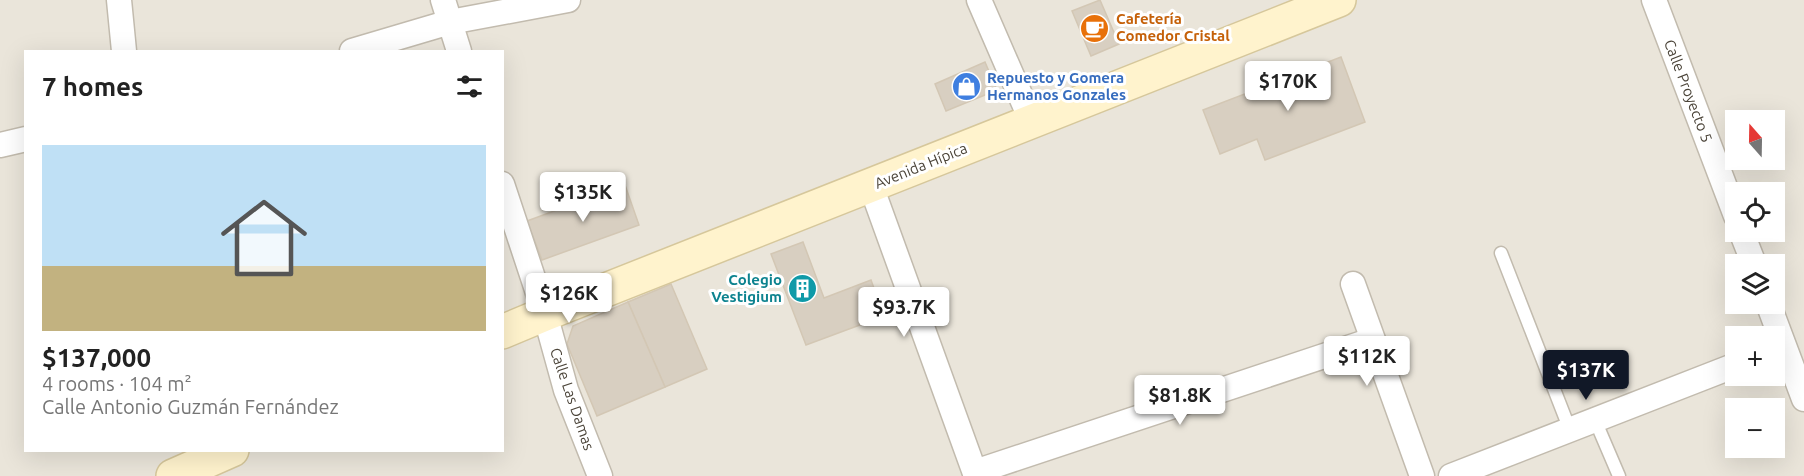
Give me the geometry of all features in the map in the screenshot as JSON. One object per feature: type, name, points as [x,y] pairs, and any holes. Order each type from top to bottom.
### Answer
[{"type":"street","points":[[119,0],[124,50]]},
{"type":"street","points":[[354,50],[446,11],[568,0]]},
{"type":"street","points":[[979,0],[1032,122]]},
{"type":"street","name":"Avenida Hípica","points":[[504,331],[1339,0]]},
{"type":"street","name":"Calle Proyecto 5","points":[[1654,0],[1725,187]]},
{"type":"street","points":[[446,11],[459,50]]},
{"type":"street","points":[[0,145],[24,139]]},
{"type":"street","points":[[871,186],[975,474],[1372,340]]},
{"type":"street","name":"Calle Las Damas","points":[[504,190],[566,390],[600,476]]},
{"type":"street","points":[[1353,284],[1422,476]]},
{"type":"street","points":[[1773,314],[1788,345],[1804,399]]},
{"type":"street","points":[[1451,476],[1725,369]]},
{"type":"street","points":[[174,476],[228,452]]},
{"type":"lane","points":[[1501,253],[1570,430]]},
{"type":"lane","points":[[1595,420],[1619,476]]},
{"type":"shaded area","points":[[0,0],[1804,0],[1804,476],[0,476]]},
{"type":"building","name":"Cafetería Comedor Cristal","points":[[1100,0],[1119,44],[1091,56],[1072,11]]},
{"type":"building","points":[[1341,57],[1365,122],[1265,160],[1257,139],[1220,154],[1203,110]]},
{"type":"building","name":"Repuesto y Gomera Hermanos Gonzales","points":[[985,62],[997,90],[946,111],[935,84]]},
{"type":"building","points":[[625,185],[639,225],[542,260],[527,221]]},
{"type":"building","name":"Colegio Vestigium","points":[[803,242],[824,298],[871,280],[884,316],[806,345],[771,254]]},
{"type":"building","points":[[671,284],[707,369],[665,387],[628,302]]},
{"type":"building","points":[[628,302],[665,387],[597,416],[567,344],[573,326]]},
{"type":"place","name":"Cafetería Comedor Cristal","points":[[1095,28]]},
{"type":"place","name":"Repuesto y Gomera Hermanos Gonzales","points":[[966,87]]},
{"type":"place","name":"Colegio Vestigium","points":[[803,289]]}]
